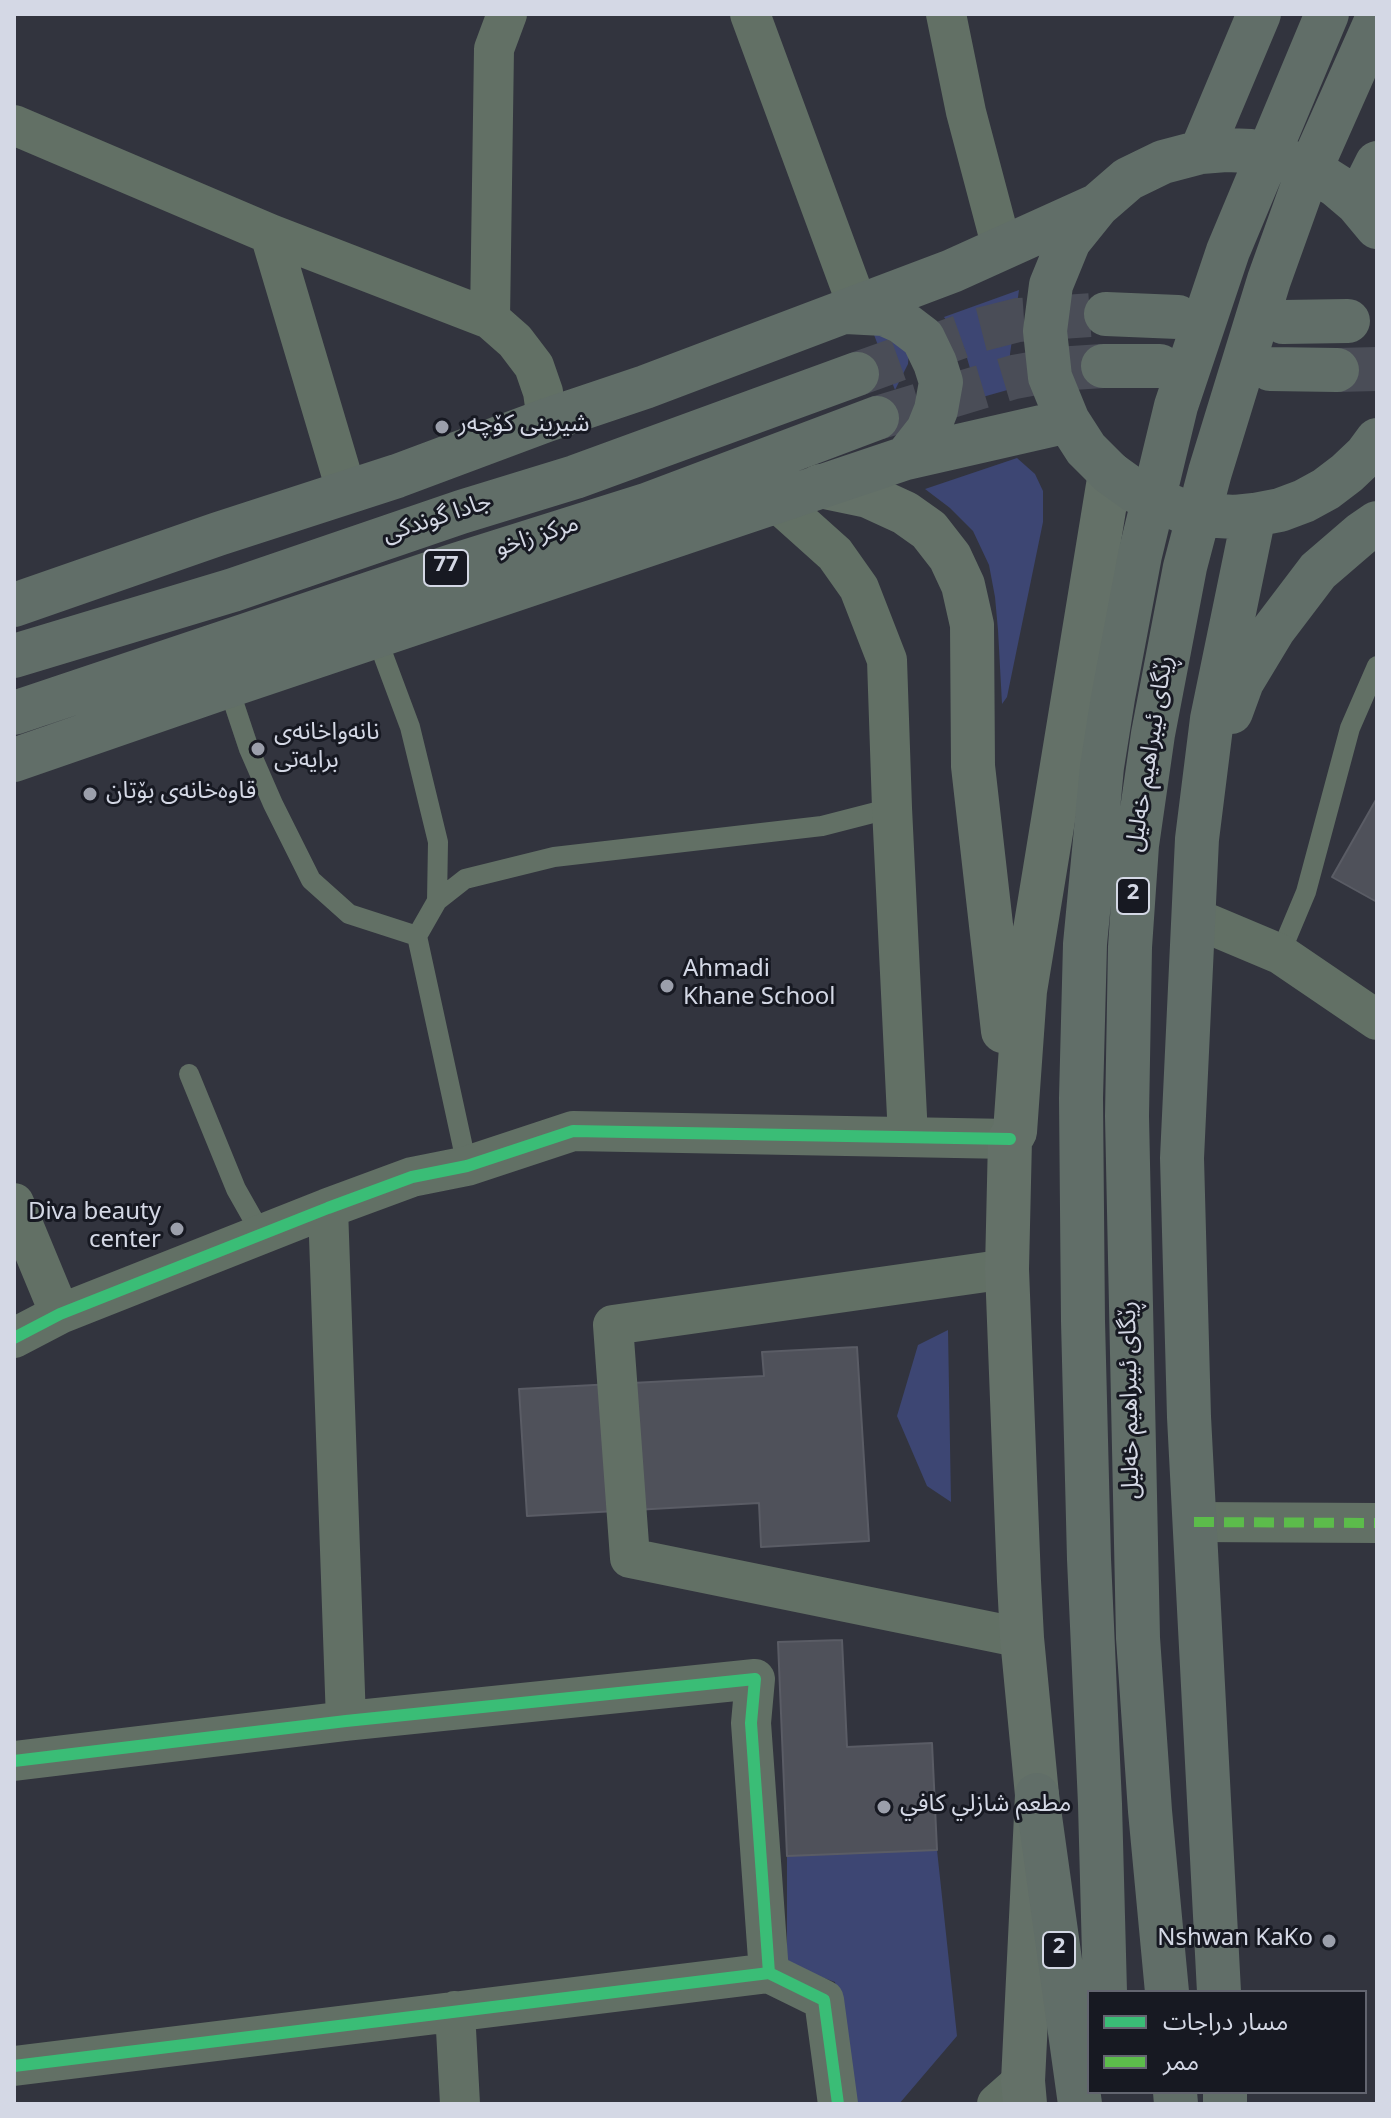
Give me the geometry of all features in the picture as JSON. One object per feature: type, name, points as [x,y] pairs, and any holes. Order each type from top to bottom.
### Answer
[{"type":"highway","points":[[1201,152],[1259,14]]},
{"type":"highway","name":"ڕێگای ئیبراهیم خەلیل","points":[[1105,1990],[1089,1559],[1081,1098],[1085,944],[1102,767],[1140,555],[1176,406],[1228,251],[1327,14]]},
{"type":"highway","name":"ڕێگای ئیبراهیم خەلیل","points":[[1167,1990],[1138,1638],[1127,1116],[1130,947],[1137,845],[1153,734],[1182,582],[1210,472],[1265,293],[1302,188],[1377,19]]},
{"type":"highway","points":[[1367,215],[1337,186],[1315,172],[1251,151],[1201,152],[1163,162],[1128,179],[1098,205],[1069,241],[1051,285],[1045,331],[1050,377],[1068,421],[1086,449],[1110,473],[1135,491],[1180,510],[1235,517],[1292,505],[1326,489],[1347,473],[1377,440]]},
{"type":"highway","points":[[1367,215],[1377,163]]},
{"type":"highway","points":[[14,605],[347,493],[645,387],[952,271],[1098,205]]},
{"type":"highway","points":[[851,310],[884,314],[902,322],[923,338],[935,363],[941,382],[936,410],[928,430],[906,458]]},
{"type":"highway","points":[[1106,314],[1178,317]]},
{"type":"highway","points":[[1283,322],[1348,321]]},
{"type":"highway","points":[[1103,366],[1160,366]]},
{"type":"highway","points":[[1270,369],[1337,370]]},
{"type":"highway","name":"جادا گوندکی","points":[[14,656],[233,590],[461,512],[575,477],[857,374]]},
{"type":"highway","name":"مركز زاخو","points":[[14,713],[452,566],[646,505],[877,418]]},
{"type":"highway","points":[[14,760],[906,458],[1068,421]]},
{"type":"highway","points":[[1219,1990],[1189,1417],[1182,1158],[1197,839],[1212,719],[1254,515]]},
{"type":"highway","points":[[1204,781],[1242,682],[1274,629],[1318,571],[1377,523]]},
{"type":"highway","name":"2","points":[[1037,1795],[1080,2104]]},
{"type":"main road","name":"2","points":[[1037,1795],[1022,1638],[1007,1269],[1013,1136],[1025,991],[1110,473]]},
{"type":"main road","points":[[820,486],[868,496],[905,513],[929,530],[950,557],[963,585],[972,625],[973,766],[1013,1136]]},
{"type":"main road","points":[[1015,2096],[1037,1795]]},
{"type":"street","points":[[490,319],[494,49],[507,14]]},
{"type":"street","points":[[750,14],[851,310]]},
{"type":"street","points":[[946,14],[966,112],[1002,248]]},
{"type":"street","points":[[14,125],[270,234],[490,319],[515,341],[534,366],[543,392],[547,420]]},
{"type":"street","points":[[270,234],[347,493]]},
{"type":"street","points":[[777,502],[835,554],[859,588],[887,660],[908,1137]]},
{"type":"street","points":[[1192,917],[1280,954],[1377,1020]]},
{"type":"street","points":[[14,1338],[60,1314],[328,1208],[412,1177],[467,1166],[573,1131],[1013,1136]]},
{"type":"street","points":[[14,1203],[60,1314]]},
{"type":"street","points":[[328,1208],[346,1721]]},
{"type":"street","points":[[1007,1269],[613,1325],[630,1558],[1022,1638]]},
{"type":"street","points":[[1194,1522],[1377,1523]]},
{"type":"street","points":[[14,1761],[346,1721],[755,1679],[751,1723],[769,1973]]},
{"type":"street","points":[[14,2066],[769,1973],[824,2000],[838,2104]]},
{"type":"street","points":[[455,2011],[460,2104]]},
{"type":"lane","points":[[376,636],[410,727],[438,842],[437,901]]},
{"type":"lane","points":[[1280,954],[1306,892],[1350,728],[1377,666]]},
{"type":"lane","points":[[228,686],[255,763],[311,880],[349,914],[417,936]]},
{"type":"lane","points":[[467,1166],[417,936],[437,901],[465,879],[554,857],[822,826],[892,808]]},
{"type":"lane","points":[[189,1074],[236,1189],[262,1235]]},
{"type":"shaded area","points":[[1019,290],[1010,354],[1011,389],[972,400],[972,375],[964,348],[944,317]]},
{"type":"shaded area","points":[[868,319],[909,352],[908,364],[895,390]]},
{"type":"shaded area","points":[[1017,458],[1035,474],[1043,491],[1043,522],[1007,697],[1002,704],[995,597],[989,565],[973,531],[925,489]]},
{"type":"shaded area","points":[[948,1330],[951,1502],[927,1486],[897,1416],[918,1345]]},
{"type":"shaded area","points":[[937,1850],[957,2036],[899,2104],[853,2104],[835,1982],[787,1965],[787,1856]]},
{"type":"building","points":[[1377,798],[1377,902],[1332,877]]},
{"type":"building","points":[[857,1347],[869,1541],[761,1547],[759,1503],[527,1516],[519,1389],[764,1376],[762,1352]]},
{"type":"building","points":[[842,1640],[847,1747],[932,1743],[937,1850],[787,1856],[778,1642]]},
{"type":"tunnel","points":[[857,374],[979,330],[1018,320],[1106,314]]},
{"type":"tunnel","points":[[877,418],[1014,377],[1058,369],[1103,366]]},
{"type":"tunnel","points":[[1337,370],[1377,369]]},
{"type":"marked path","points":[[1194,1522],[1377,1523]]},
{"type":"cycle path","points":[[14,1338],[60,1314],[328,1208],[412,1177],[467,1166],[573,1131],[1010,1139]]},
{"type":"cycle path","points":[[14,1761],[346,1721],[755,1679],[751,1723],[769,1973],[824,2000],[838,2104]]},
{"type":"cycle path","points":[[14,2066],[769,1973]]},
{"type":"place","name":"شیرینی کۆچەر","points":[[442,427]]},
{"type":"place","name":"نانەواخانەی برایەتی","points":[[258,749]]},
{"type":"place","name":"قاوەخانەی بۆتان","points":[[90,794]]},
{"type":"place","name":"Ahmadi Khane School","points":[[667,986]]},
{"type":"place","name":"Diva beauty center","points":[[177,1229]]},
{"type":"place","name":"مطعم شازلي كافي","points":[[884,1807]]},
{"type":"place","name":"Nshwan KaKo","points":[[1329,1941]]}]
